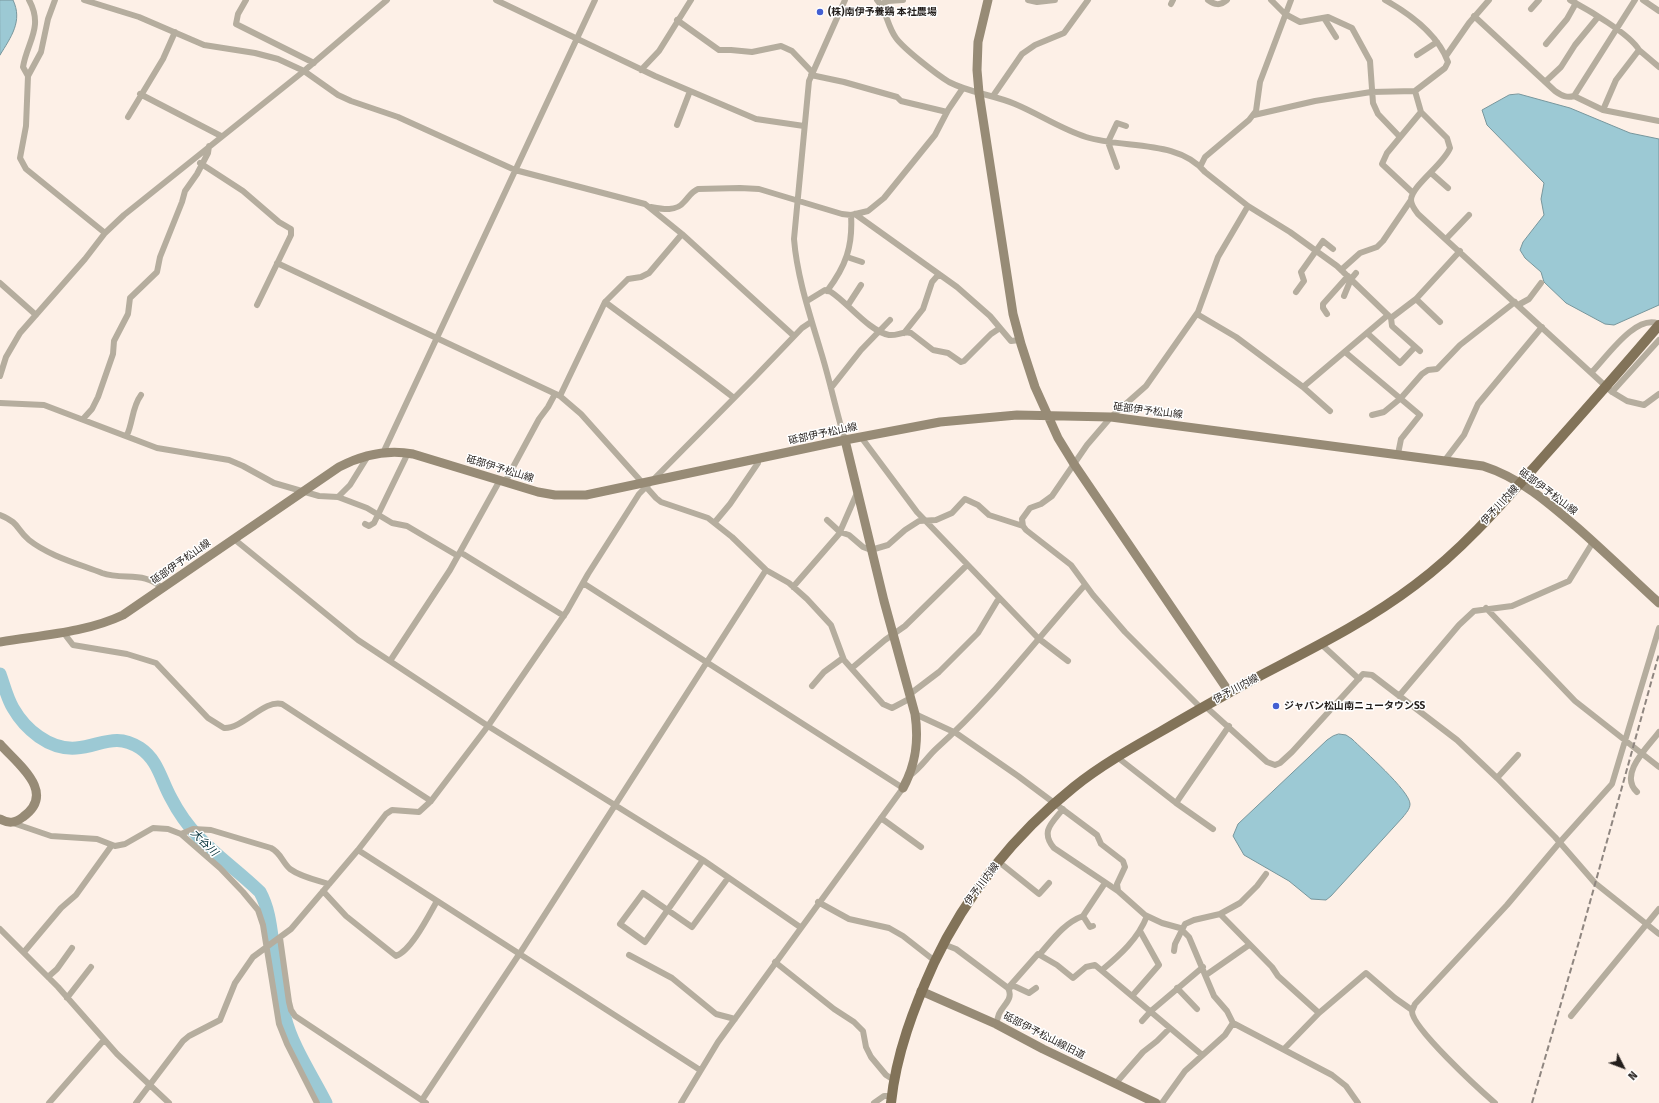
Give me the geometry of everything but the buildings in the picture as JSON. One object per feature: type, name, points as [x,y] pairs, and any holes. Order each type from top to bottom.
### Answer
[{"type":"main road","points":[[988,0],[976,55],[979,93],[1008,281],[1020,340],[1035,387],[1058,438],[1074,464],[1229,692]]},
{"type":"main road","name":"伊予川内線","points":[[891,1099],[904,1039],[921,991],[943,944],[976,890],[1025,831],[1059,806],[1074,786],[1117,757],[1229,692],[1361,622],[1389,604],[1436,569],[1474,532],[1609,389],[1659,324]]},
{"type":"main road","name":"砥部伊予松山線","points":[[0,642],[94,626],[114,619],[134,609],[302,491],[339,467],[368,456],[383,453],[408,453],[538,492],[568,496],[586,495],[647,485],[845,440],[970,418],[1017,414],[1111,417],[1445,460],[1483,466],[1497,470],[1521,482],[1593,542],[1659,603]]},
{"type":"main road","points":[[845,440],[871,550],[918,730],[916,754],[910,776],[903,788]]},
{"type":"main road","points":[[0,744],[28,772],[36,791],[34,804],[31,810],[20,820],[13,823],[0,819]]},
{"type":"main road","name":"砥部伊予松山線旧道","points":[[921,991],[996,1024],[1042,1049],[1156,1103]]},
{"type":"street","points":[[28,76],[23,67],[35,30],[34,14],[29,0]]},
{"type":"street","points":[[55,0],[48,19],[40,52],[28,76],[26,126],[20,158],[22,164],[105,233]]},
{"type":"street","points":[[84,0],[109,7],[175,32],[204,45],[267,55],[304,71],[338,95],[398,117],[515,170],[640,203],[650,207],[671,209],[678,207],[693,192],[698,190],[748,188],[796,199],[842,214],[853,215],[868,211],[884,198],[936,132],[946,112],[963,88]]},
{"type":"street","points":[[246,0],[238,14],[236,24],[314,63]]},
{"type":"street","points":[[496,0],[576,40],[641,70],[756,119],[804,126]]},
{"type":"street","points":[[383,453],[595,0]]},
{"type":"street","points":[[641,70],[659,51],[677,20],[691,0]]},
{"type":"street","points":[[845,0],[812,73],[807,96],[794,223],[795,253],[811,322],[845,440]]},
{"type":"street","points":[[903,0],[879,2],[892,32],[900,42],[940,75],[963,88],[1015,104],[1084,136],[1108,142],[1166,150],[1200,165],[1205,172],[1248,206],[1290,232],[1341,270],[1390,316],[1392,326],[1418,349],[1400,363],[1367,333]]},
{"type":"street","points":[[1028,0],[1037,2],[1055,0]]},
{"type":"street","points":[[993,96],[1022,54],[1035,45],[1064,33],[1088,0]]},
{"type":"street","points":[[1208,0],[1216,5],[1227,0]]},
{"type":"street","points":[[1271,0],[1285,14],[1300,22],[1330,17],[1353,30],[1370,61],[1371,92],[1378,114],[1400,137]]},
{"type":"street","points":[[1200,165],[1205,158],[1254,115],[1256,111],[1260,82],[1285,14],[1292,0]]},
{"type":"street","points":[[1254,115],[1315,101],[1371,92],[1415,91],[1448,65],[1446,56],[1437,42],[1402,10],[1385,0]]},
{"type":"street","points":[[1446,56],[1474,16],[1489,0]]},
{"type":"street","points":[[1531,9],[1539,0]]},
{"type":"street","points":[[1574,96],[1615,29],[1635,0]]},
{"type":"street","points":[[1643,0],[1659,11]]},
{"type":"street","points":[[0,376],[6,357],[12,345],[85,259],[105,233],[193,158],[314,63],[383,1]]},
{"type":"street","points":[[1546,44],[1567,19],[1573,1],[1629,38],[1639,50],[1659,67]]},
{"type":"street","points":[[1474,16],[1545,82],[1564,97],[1574,96],[1603,110],[1659,121]]},
{"type":"street","points":[[1545,82],[1562,67],[1575,45],[1598,17]]},
{"type":"street","points":[[1324,18],[1336,37]]},
{"type":"street","points":[[677,20],[719,50],[752,52],[781,46],[792,51],[812,73],[897,97],[901,101],[946,112]]},
{"type":"street","points":[[128,117],[140,94],[162,59],[175,32]]},
{"type":"street","points":[[1417,55],[1437,42]]},
{"type":"street","points":[[1603,110],[1616,80],[1639,50]]},
{"type":"street","points":[[677,125],[690,91]]},
{"type":"street","points":[[1341,270],[1360,254],[1377,247],[1383,241],[1412,197],[1448,153],[1450,143],[1448,138],[1421,112],[1415,91]]},
{"type":"street","points":[[140,94],[221,136]]},
{"type":"street","points":[[1421,112],[1387,153],[1382,164],[1412,197],[1418,214],[1609,389],[1627,401],[1644,405],[1659,394]]},
{"type":"street","points":[[1117,167],[1108,142],[1117,122],[1126,126]]},
{"type":"street","points":[[83,419],[92,409],[98,397],[113,354],[114,341],[128,314],[130,298],[157,272],[160,257],[185,191],[208,153],[209,146]]},
{"type":"street","points":[[193,158],[243,191],[279,222],[292,229],[291,235],[257,305]]},
{"type":"street","points":[[1431,173],[1448,188]]},
{"type":"street","points":[[1023,526],[1023,515],[1030,508],[1041,504],[1052,496],[1074,464],[1111,417],[1146,386],[1197,314],[1218,257],[1248,206]]},
{"type":"street","points":[[650,207],[682,234],[794,336]]},
{"type":"street","points":[[1446,239],[1469,214]]},
{"type":"street","points":[[828,291],[841,272],[847,257],[852,232],[853,215]]},
{"type":"street","points":[[853,215],[939,274],[975,302],[1011,341],[1020,340]]},
{"type":"street","points":[[390,661],[459,554],[557,395],[605,302],[628,279],[641,277],[649,273],[682,234]]},
{"type":"street","points":[[1296,292],[1304,281],[1301,272],[1323,241],[1334,249]]},
{"type":"street","points":[[1303,387],[1367,333],[1416,299],[1460,251]]},
{"type":"street","points":[[847,257],[862,262]]},
{"type":"street","points":[[278,263],[557,395],[581,414],[661,502],[701,514],[715,522],[766,570],[793,587],[807,599],[830,625],[843,658],[887,707],[897,706],[939,672],[978,633],[999,598]]},
{"type":"street","points":[[1327,314],[1323,308],[1323,304],[1356,273]]},
{"type":"street","points":[[904,333],[923,309],[932,282],[939,274]]},
{"type":"street","points":[[1344,296],[1349,278]]},
{"type":"street","points":[[0,283],[36,315]]},
{"type":"street","points":[[1372,415],[1384,412],[1401,398],[1422,374],[1428,370],[1437,369],[1460,345],[1516,303],[1529,299],[1541,283]]},
{"type":"street","points":[[848,305],[861,285]]},
{"type":"street","points":[[807,301],[820,292],[828,291],[848,305],[879,331],[890,335],[904,333],[911,334],[933,350],[948,353],[961,362],[964,362],[1000,328]]},
{"type":"street","points":[[1416,299],[1440,322]]},
{"type":"street","points":[[605,302],[662,345],[686,360],[734,398]]},
{"type":"street","points":[[1197,314],[1236,337],[1303,387],[1330,412]]},
{"type":"street","points":[[831,388],[861,350],[890,320]]},
{"type":"street","points":[[1591,373],[1628,332],[1647,322],[1653,321],[1659,324]]},
{"type":"street","points":[[136,1103],[149,1084],[188,1036],[220,1020],[235,982],[254,957],[265,946],[280,938],[291,929],[358,850],[386,814],[392,810],[419,812],[431,801],[488,726],[564,616],[607,544],[647,485],[794,336],[811,322]]},
{"type":"street","points":[[1445,460],[1464,435],[1478,404],[1542,327]]},
{"type":"street","points":[[1609,389],[1659,340]]},
{"type":"street","points":[[1345,352],[1420,415],[1402,439],[1398,454]]},
{"type":"street","points":[[127,435],[131,426],[136,401],[141,395]]},
{"type":"street","points":[[0,403],[44,405],[127,435],[157,448],[229,460],[274,483],[319,496],[338,497],[378,514],[392,522],[407,526],[459,554],[564,616]]},
{"type":"street","points":[[861,437],[890,478],[924,520],[966,566],[1038,638],[1068,661]]},
{"type":"street","points":[[365,524],[372,525],[397,479],[408,453]]},
{"type":"street","points":[[338,497],[350,485],[368,456]]},
{"type":"street","points":[[715,522],[730,504],[758,463],[758,459]]},
{"type":"street","points":[[793,587],[840,532],[857,494]]},
{"type":"street","points":[[827,520],[840,532],[849,535],[862,547],[871,550],[888,545],[905,530],[924,520],[936,520],[947,515],[966,498],[989,515],[1023,526],[1067,561],[1085,585],[1125,632],[1203,707],[1229,726],[1267,762],[1275,765],[1280,763],[1292,752],[1363,674],[1372,675],[1457,740],[1560,842],[1595,883],[1646,922],[1659,934]]},
{"type":"street","points":[[0,515],[14,521],[29,540],[51,553],[110,575],[149,578],[155,581],[163,589]]},
{"type":"street","points":[[234,539],[358,640],[613,806],[703,860],[800,927]]},
{"type":"street","points":[[1399,696],[1474,611],[1486,608],[1512,606],[1570,581],[1593,542]]},
{"type":"street","points":[[852,668],[905,626],[966,566]]},
{"type":"street","points":[[280,938],[289,1002],[291,1010],[295,1016],[424,1102],[766,570]]},
{"type":"street","points":[[584,583],[903,788],[775,962],[700,1070],[681,1103]]},
{"type":"street","points":[[910,776],[935,750],[956,733],[1007,677],[1038,638],[1085,585]]},
{"type":"street","points":[[1486,608],[1575,701],[1659,767]]},
{"type":"street","points":[[1412,1010],[1507,905],[1560,842],[1612,784],[1659,628]]},
{"type":"street","points":[[63,632],[73,645],[127,654],[156,663],[208,718],[224,728],[233,727],[273,704],[282,704],[431,801]]},
{"type":"street","points":[[1321,644],[1359,679]]},
{"type":"street","points":[[812,686],[824,672],[843,658]]},
{"type":"street","points":[[915,714],[956,733],[1059,806],[1097,835],[1101,844],[1123,862],[1125,867],[1117,884],[1118,891]]},
{"type":"street","points":[[1176,803],[1229,726]]},
{"type":"street","points":[[1637,792],[1631,787],[1630,781],[1634,765],[1659,732]]},
{"type":"street","points":[[1497,778],[1518,755]]},
{"type":"street","points":[[1117,757],[1176,803],[1213,829]]},
{"type":"street","points":[[1059,806],[1048,830],[1047,837],[1054,848],[1118,891],[1147,916],[1181,929],[1190,937],[1214,996],[1227,1011],[1233,1023],[1340,1080],[1358,1103]]},
{"type":"street","points":[[881,818],[921,847]]},
{"type":"street","points":[[13,823],[51,836],[97,839],[112,844],[125,844],[153,828],[168,829],[184,833],[220,868],[258,910],[263,926],[265,946],[279,1024],[287,1044],[317,1103]]},
{"type":"street","points":[[184,833],[194,829],[211,830],[271,848],[276,851],[288,867],[294,872],[329,884]]},
{"type":"street","points":[[24,952],[61,908],[76,895],[112,844]]},
{"type":"street","points":[[358,850],[700,1070]]},
{"type":"street","points":[[703,860],[668,910],[645,942],[620,924],[643,893],[668,910],[692,927],[728,878]]},
{"type":"street","points":[[999,862],[1039,894],[1049,883]]},
{"type":"street","points":[[1174,951],[1181,929],[1189,922],[1220,914],[1247,897],[1266,874]]},
{"type":"street","points":[[1008,988],[1034,957],[1040,954],[1062,929],[1072,921],[1083,916],[1105,883]]},
{"type":"street","points":[[323,891],[346,916],[396,956],[400,955],[414,938],[437,901]]},
{"type":"street","points":[[818,902],[849,919],[889,928],[903,936],[935,961]]},
{"type":"street","points":[[1571,1016],[1646,922],[1659,909]]},
{"type":"street","points":[[1220,914],[1272,967],[1278,976],[1319,1013]]},
{"type":"street","points":[[1083,916],[1088,926],[1093,926]]},
{"type":"street","points":[[1102,970],[1116,959],[1140,931],[1147,916]]},
{"type":"street","points":[[0,929],[48,977],[104,1040],[169,1103]]},
{"type":"street","points":[[1132,996],[1159,965],[1140,931]]},
{"type":"street","points":[[943,944],[956,948],[1008,988],[1010,996],[1008,1002],[999,1014],[996,1024]]},
{"type":"street","points":[[1206,975],[1249,945]]},
{"type":"street","points":[[48,977],[57,969],[72,948]]},
{"type":"street","points":[[1040,954],[1073,978],[1090,965],[1102,970],[1202,1054]]},
{"type":"street","points":[[630,955],[672,978],[716,1014],[735,1019]]},
{"type":"street","points":[[775,962],[834,1009],[854,1022],[863,1031],[866,1047],[871,1057],[886,1075],[894,1080]]},
{"type":"street","points":[[67,998],[91,967]]},
{"type":"street","points":[[1142,1021],[1151,1011],[1202,967]]},
{"type":"street","points":[[1284,1049],[1319,1013],[1366,973],[1395,998],[1412,1010],[1415,1021],[1454,1065],[1495,1103]]},
{"type":"street","points":[[1008,988],[1014,986],[1029,992],[1036,988]]},
{"type":"street","points":[[1177,988],[1197,1009]]},
{"type":"street","points":[[1162,1103],[1185,1071],[1202,1054],[1225,1035],[1233,1023]]},
{"type":"street","points":[[1116,1083],[1143,1052],[1170,1028]]},
{"type":"street","points":[[49,1103],[104,1040]]},
{"type":"street","points":[[874,1103],[884,1096],[891,1099]]},
{"type":"water","points":[[0,0],[13,0],[17,15],[12,35],[0,55]]},
{"type":"water","points":[[1519,94],[1570,108],[1630,133],[1659,139],[1659,305],[1614,325],[1605,324],[1566,303],[1544,282],[1541,272],[1525,258],[1520,250],[1523,242],[1544,215],[1541,199],[1544,183],[1487,125],[1482,110],[1509,95]]},
{"type":"water","points":[[1339,734],[1346,735],[1352,739],[1395,781],[1408,798],[1410,806],[1403,817],[1331,896],[1326,900],[1311,899],[1289,881],[1244,855],[1233,836],[1238,824],[1327,740]]},
{"type":"waterway","name":"大谷川","points":[[0,674],[9,700],[18,716],[31,730],[47,742],[56,746],[76,748],[115,740],[131,743],[146,753],[155,764],[171,798],[180,814],[190,827],[211,850],[260,892],[269,916],[282,1002],[288,1028],[326,1103]]},
{"type":"railway","points":[[1532,1103],[1580,938],[1659,654]]},
{"type":"place","name":"(株)南伊予養鶏 本社農場","points":[[820,12]]},
{"type":"place","name":"ジャパン松山南ニュータウンSS","points":[[1276,706]]}]
